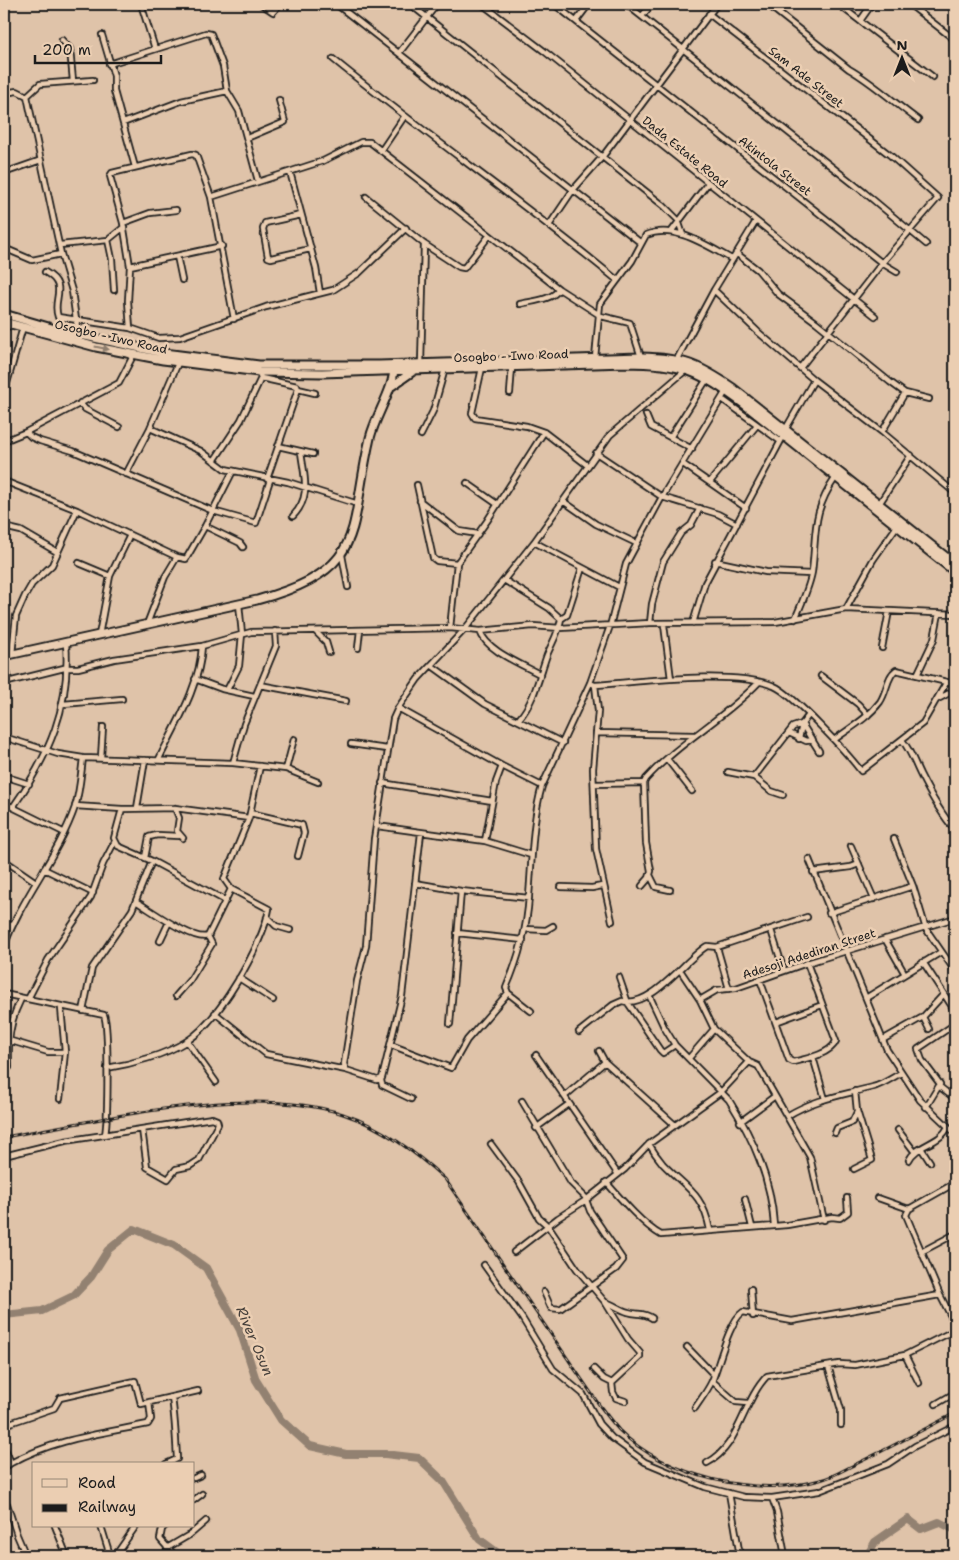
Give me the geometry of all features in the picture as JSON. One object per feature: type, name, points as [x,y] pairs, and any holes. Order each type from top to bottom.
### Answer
[{"type":"main road","name":"Osogbo - Iwo Road","points":[[4,314],[164,357],[178,363],[260,375],[641,356],[677,359],[715,376],[783,436],[879,504],[955,564]]},
{"type":"main road","name":"Osogbo - Iwo Road","points":[[4,322],[134,354],[259,365],[394,368]]},
{"type":"main road","name":"Osogbo - Iwo Road","points":[[420,367],[445,369],[645,362],[688,369],[726,391],[955,572]]},
{"type":"main road","points":[[390,388],[405,375],[420,367]]},
{"type":"main road","points":[[4,656],[279,594],[319,576],[342,555],[354,528],[375,420],[390,388],[394,368]]},
{"type":"street","points":[[140,4],[155,49]]},
{"type":"street","points":[[262,4],[273,12],[280,4]]},
{"type":"street","points":[[336,4],[641,243]]},
{"type":"street","points":[[410,4],[469,53],[603,156],[678,220],[682,235]]},
{"type":"street","points":[[399,54],[437,4]]},
{"type":"street","name":"Dada Estate Road","points":[[482,4],[876,316]]},
{"type":"street","name":"Akintola Street","points":[[554,4],[577,20],[882,263],[897,272]]},
{"type":"street","points":[[577,20],[589,4]]},
{"type":"street","points":[[626,4],[926,244]]},
{"type":"street","points":[[642,16],[652,4]]},
{"type":"street","points":[[550,224],[573,190],[603,156],[655,84],[717,4]]},
{"type":"street","points":[[767,4],[849,69],[862,76],[918,120]]},
{"type":"street","points":[[838,4],[933,77]]},
{"type":"street","points":[[860,20],[872,4]]},
{"type":"street","points":[[909,4],[955,40]]},
{"type":"street","name":"Sam Ade Street","points":[[709,14],[890,155],[938,198],[910,230]]},
{"type":"street","points":[[109,64],[206,33],[211,34],[223,66],[227,91],[239,111],[258,181]]},
{"type":"street","points":[[102,35],[114,76],[114,91],[135,167]]},
{"type":"street","points":[[62,40],[70,49],[73,81]]},
{"type":"street","points":[[333,59],[385,99],[404,117],[550,224],[617,280]]},
{"type":"street","points":[[27,96],[40,84],[93,80]]},
{"type":"street","points":[[4,93],[17,91],[27,96]]},
{"type":"street","points":[[123,123],[181,101],[227,91]]},
{"type":"street","points":[[27,96],[60,246],[72,291],[78,334]]},
{"type":"street","points":[[247,138],[285,122],[279,100]]},
{"type":"street","points":[[381,151],[404,117]]},
{"type":"street","points":[[211,197],[322,161],[365,141],[370,142],[559,289],[598,314],[630,323],[641,356]]},
{"type":"street","points":[[130,328],[128,301],[130,266],[123,226],[110,179],[112,173],[194,154],[211,197],[222,246],[234,319]]},
{"type":"street","points":[[4,173],[42,160]]},
{"type":"street","points":[[290,172],[320,293]]},
{"type":"street","points":[[671,232],[678,220],[708,183]]},
{"type":"street","points":[[366,197],[424,244],[459,268],[464,268],[489,236]]},
{"type":"street","points":[[60,246],[108,240],[123,226],[150,213],[176,210]]},
{"type":"street","points":[[301,215],[265,223],[263,229],[268,257],[271,258],[310,248]]},
{"type":"street","points":[[677,359],[714,290],[756,221]]},
{"type":"street","points":[[45,272],[56,281],[58,287],[60,294],[56,309],[58,317],[77,318],[130,328],[169,339],[266,307],[332,290],[359,273],[406,228]]},
{"type":"street","points":[[800,368],[910,230]]},
{"type":"street","points":[[595,358],[600,304],[632,262],[643,238],[651,233],[671,232],[682,235],[732,259]]},
{"type":"street","points":[[108,240],[112,259],[114,290]]},
{"type":"street","points":[[420,367],[424,244]]},
{"type":"street","points":[[130,266],[222,246]]},
{"type":"street","points":[[4,248],[32,260],[62,254]]},
{"type":"street","points":[[736,253],[758,270],[778,294],[905,393],[929,399]]},
{"type":"street","points":[[177,256],[182,280]]},
{"type":"street","points":[[520,304],[547,298],[558,292],[559,289]]},
{"type":"street","points":[[714,290],[758,332],[814,380],[882,432],[955,493]]},
{"type":"street","points":[[4,328],[14,325]]},
{"type":"street","points":[[4,394],[24,327]]},
{"type":"street","points":[[4,441],[26,432],[119,383],[134,354]]},
{"type":"street","points":[[126,474],[150,428],[178,363]]},
{"type":"street","points":[[510,393],[512,367]]},
{"type":"street","points":[[482,368],[472,413],[474,418],[527,426],[544,432],[587,465]]},
{"type":"street","points":[[421,435],[432,411],[445,369]]},
{"type":"street","points":[[346,1070],[344,1064],[357,981],[366,946],[374,838],[387,749],[393,719],[398,708],[418,679],[465,629],[534,542],[587,465],[610,436],[688,369]]},
{"type":"street","points":[[214,461],[241,420],[260,375],[285,382],[298,389],[316,392]]},
{"type":"street","points":[[671,436],[707,379]]},
{"type":"street","points":[[693,624],[705,583],[715,561],[746,508],[814,380]]},
{"type":"street","points":[[26,432],[40,442],[73,451],[213,511],[256,523],[278,446],[298,389]]},
{"type":"street","points":[[531,1011],[508,993],[506,988],[518,960],[525,929],[531,855],[538,799],[542,786],[592,684],[610,626],[619,587],[636,543],[726,391]]},
{"type":"street","points":[[882,432],[905,393]]},
{"type":"street","points":[[722,399],[757,426],[783,436]]},
{"type":"street","points":[[80,403],[84,409],[119,427]]},
{"type":"street","points":[[646,415],[652,427],[692,449]]},
{"type":"street","points":[[710,482],[757,426]]},
{"type":"street","points":[[150,428],[200,451],[233,472],[306,487],[358,504]]},
{"type":"street","points":[[450,628],[457,563],[544,432]]},
{"type":"street","points":[[278,446],[313,454]]},
{"type":"street","points":[[293,516],[303,503],[306,487],[300,452]]},
{"type":"street","points":[[596,453],[662,497],[700,508],[737,524]]},
{"type":"street","points":[[879,504],[911,456]]},
{"type":"street","points":[[683,464],[746,508]]},
{"type":"street","points":[[4,481],[77,510],[177,557],[187,558],[206,526],[233,472]]},
{"type":"street","points":[[795,619],[811,574],[821,501],[836,477]]},
{"type":"street","points":[[467,483],[497,504]]},
{"type":"street","points":[[417,485],[433,558],[437,562],[457,563]]},
{"type":"street","points":[[420,500],[459,531],[478,534]]},
{"type":"street","points":[[563,501],[596,524],[636,543]]},
{"type":"street","points":[[650,624],[652,604],[663,562],[681,533],[691,525],[700,508]]},
{"type":"street","points":[[12,654],[16,616],[25,596],[32,584],[52,565],[77,510]]},
{"type":"street","points":[[206,526],[243,546]]},
{"type":"street","points":[[846,609],[873,560],[897,526]]},
{"type":"street","points":[[4,527],[21,531],[57,552]]},
{"type":"street","points":[[99,636],[110,576],[130,535]]},
{"type":"street","points":[[534,542],[619,587]]},
{"type":"street","points":[[342,555],[348,587]]},
{"type":"street","points":[[147,625],[164,577],[177,557]]},
{"type":"street","points":[[715,561],[766,572],[811,574]]},
{"type":"street","points":[[79,563],[110,576]]},
{"type":"street","points":[[519,719],[525,713],[542,675],[560,628],[561,619],[567,615],[582,568]]},
{"type":"street","points":[[504,580],[549,608],[561,619]]},
{"type":"street","points":[[227,690],[239,666],[242,634],[239,604]]},
{"type":"street","points":[[4,684],[33,675],[97,665],[114,659],[202,646],[242,634],[275,631],[316,632],[450,628],[480,632],[548,625],[560,628],[775,622],[846,609],[955,614]]},
{"type":"street","points":[[882,648],[889,611]]},
{"type":"street","points":[[917,675],[934,639],[939,613]]},
{"type":"street","points":[[664,625],[670,679]]},
{"type":"street","points":[[358,648],[360,630]]},
{"type":"street","points":[[233,763],[254,696],[276,646],[275,631]]},
{"type":"street","points":[[316,632],[326,642],[329,652]]},
{"type":"street","points":[[480,632],[483,640],[493,648],[542,675]]},
{"type":"street","points":[[13,807],[29,784],[46,750],[63,704],[68,669],[66,643]]},
{"type":"street","points":[[159,759],[195,679],[202,646]]},
{"type":"street","points":[[4,656],[9,681]]},
{"type":"street","points":[[432,665],[485,704],[519,719],[530,727],[563,743]]},
{"type":"street","points":[[834,740],[868,715],[886,692],[892,672],[898,669],[955,684]]},
{"type":"street","points":[[821,676],[858,704],[868,715]]},
{"type":"street","points":[[195,679],[227,690],[254,696]]},
{"type":"street","points":[[592,684],[670,679],[759,682],[782,691],[834,740],[861,771],[923,723],[946,683]]},
{"type":"street","points":[[594,784],[644,783],[695,734],[732,708],[759,682]]},
{"type":"street","points":[[592,684],[598,711],[594,784],[596,849],[602,886],[606,894],[612,921]]},
{"type":"street","points":[[260,685],[346,701]]},
{"type":"street","points":[[937,699],[955,690]]},
{"type":"street","points":[[63,704],[122,699]]},
{"type":"street","points":[[398,708],[542,786]]},
{"type":"street","points":[[799,739],[802,724],[808,716]]},
{"type":"street","points":[[754,777],[793,727],[802,724]]},
{"type":"street","points":[[802,724],[819,750]]},
{"type":"street","points":[[101,757],[103,727]]},
{"type":"street","points":[[596,733],[695,734]]},
{"type":"street","points":[[789,733],[799,739],[813,740]]},
{"type":"street","points":[[4,737],[46,750],[83,758],[101,757],[233,763],[286,769],[318,782]]},
{"type":"street","points":[[286,769],[294,739]]},
{"type":"street","points":[[902,740],[914,757],[921,776],[943,815],[955,830]]},
{"type":"street","points":[[351,744],[387,749]]},
{"type":"street","points":[[4,947],[11,926],[44,869],[75,806],[83,758]]},
{"type":"street","points":[[667,759],[692,791]]},
{"type":"street","points":[[137,808],[145,760]]},
{"type":"street","points":[[107,1068],[141,1061],[188,1041],[215,1013],[239,978],[267,917],[268,907],[231,889],[225,882],[225,877],[249,816],[260,766]]},
{"type":"street","points":[[485,841],[492,801],[502,766]]},
{"type":"street","points":[[728,772],[754,777],[771,790],[783,794]]},
{"type":"street","points":[[4,776],[29,784]]},
{"type":"street","points":[[382,783],[492,801]]},
{"type":"street","points":[[644,783],[645,825],[650,874],[656,887],[670,890]]},
{"type":"street","points":[[4,803],[63,832]]},
{"type":"street","points":[[75,806],[122,809],[175,808],[249,816],[302,825],[304,833],[298,856]]},
{"type":"street","points":[[145,858],[149,837],[157,835],[181,837],[176,828],[179,818],[175,808]]},
{"type":"street","points":[[28,999],[48,960],[93,893],[115,841],[115,831],[122,809]]},
{"type":"street","points":[[377,826],[485,841],[531,855]]},
{"type":"street","points":[[411,1099],[382,1085],[381,1080],[402,996],[421,833]]},
{"type":"street","points":[[894,839],[913,886],[926,928],[955,971]]},
{"type":"street","points":[[115,841],[118,846],[152,861],[226,901]]},
{"type":"street","points":[[851,846],[874,898]]},
{"type":"street","points":[[809,859],[845,952],[901,1073],[926,1107],[955,1133]]},
{"type":"street","points":[[4,860],[36,882]]},
{"type":"street","points":[[83,1011],[92,968],[137,902],[152,861]]},
{"type":"street","points":[[814,872],[851,867],[859,864]]},
{"type":"street","points":[[44,869],[93,893]]},
{"type":"street","points":[[642,886],[650,874]]},
{"type":"street","points":[[415,883],[461,891],[529,898]]},
{"type":"street","points":[[561,887],[592,888],[602,886]]},
{"type":"street","points":[[829,913],[913,886]]},
{"type":"street","points":[[208,936],[231,889]]},
{"type":"street","points":[[450,1024],[461,891]]},
{"type":"street","points":[[137,902],[196,937],[208,936]]},
{"type":"street","points":[[267,917],[276,926],[290,930]]},
{"type":"street","points":[[579,1032],[613,1005],[622,1001],[628,1003],[649,995],[680,970],[696,953],[707,946],[717,947],[807,917]]},
{"type":"street","name":"Adesoji Adediran Street","points":[[700,1000],[717,990],[729,989],[760,980],[807,963],[955,918]]},
{"type":"street","points":[[4,921],[11,926]]},
{"type":"street","points":[[160,942],[170,922]]},
{"type":"street","points":[[525,929],[546,930],[553,926]]},
{"type":"street","points":[[771,930],[784,971]]},
{"type":"street","points":[[457,933],[523,940]]},
{"type":"street","points":[[176,996],[190,980],[212,944],[208,936]]},
{"type":"street","points":[[886,939],[905,974]]},
{"type":"street","points":[[717,947],[729,989]]},
{"type":"street","points":[[866,998],[941,952]]},
{"type":"street","points":[[923,962],[955,1011]]},
{"type":"street","points":[[760,980],[791,1062],[813,1057],[836,1044],[807,963]]},
{"type":"street","points":[[680,970],[700,1000],[714,1029],[749,1062],[758,1066],[787,1116],[810,1157],[824,1220]]},
{"type":"street","points":[[619,977],[628,1003],[660,1050],[663,1053],[675,1045]]},
{"type":"street","points":[[239,978],[273,1000]]},
{"type":"street","points":[[391,1045],[451,1068],[467,1040],[508,993]]},
{"type":"street","points":[[4,994],[61,1008],[101,1014],[105,1018],[107,1068],[105,1135]]},
{"type":"street","points":[[649,995],[675,1045],[690,1058],[729,1100],[760,1158],[772,1196],[774,1225]]},
{"type":"street","points":[[884,1039],[923,1016],[943,995]]},
{"type":"street","points":[[9,1067],[8,1040],[12,1021],[21,999]]},
{"type":"street","points":[[776,1022],[822,1005]]},
{"type":"street","points":[[60,1099],[65,1052],[61,1008]]},
{"type":"street","points":[[215,1013],[266,1054],[346,1070],[381,1080]]},
{"type":"street","points":[[923,1016],[929,1029]]},
{"type":"street","points":[[926,1107],[940,1087],[940,1082],[922,1060],[918,1049],[955,1024]]},
{"type":"street","points":[[690,1058],[714,1029]]},
{"type":"street","points":[[8,1040],[48,1052],[65,1052]]},
{"type":"street","points":[[188,1041],[216,1082]]},
{"type":"street","points":[[599,1051],[605,1062],[646,1096],[675,1125]]},
{"type":"street","points":[[536,1055],[617,1173]]},
{"type":"street","points":[[813,1057],[825,1099]]},
{"type":"street","points":[[565,1096],[605,1062]]},
{"type":"street","points":[[514,1252],[586,1200],[617,1173],[625,1169],[649,1144],[721,1092],[749,1062]]},
{"type":"street","points":[[787,1116],[803,1106],[874,1087],[901,1073]]},
{"type":"street","points":[[940,1087],[955,1099]]},
{"type":"street","points":[[854,1169],[872,1160],[857,1111],[855,1091]]},
{"type":"street","points":[[740,1122],[775,1096]]},
{"type":"street","points":[[522,1101],[536,1128],[571,1183],[586,1197],[590,1212],[623,1260],[616,1269],[560,1309],[555,1310],[549,1305],[544,1292]]},
{"type":"street","points":[[536,1128],[569,1104]]},
{"type":"street","points":[[835,1133],[837,1128],[852,1122],[857,1111]]},
{"type":"street","points":[[4,1156],[35,1147],[105,1135],[142,1129],[212,1118],[217,1120],[218,1124],[199,1160],[190,1166],[176,1169],[168,1178],[155,1173],[145,1164],[142,1129]]},
{"type":"street","points":[[909,1160],[914,1151],[942,1136],[948,1127]]},
{"type":"street","points":[[898,1130],[914,1151]]},
{"type":"street","points":[[491,1144],[519,1182],[539,1218],[548,1226],[577,1269],[605,1302],[640,1356],[612,1383]]},
{"type":"street","points":[[649,1144],[662,1163],[691,1188],[706,1214],[710,1230]]},
{"type":"street","points":[[921,1148],[930,1162]]},
{"type":"street","points":[[606,1182],[626,1204],[662,1235],[824,1220],[832,1217],[840,1218],[846,1215],[849,1208],[847,1198]]},
{"type":"street","points":[[955,1183],[909,1209],[906,1215],[940,1295],[955,1324]]},
{"type":"street","points":[[878,1198],[909,1209]]},
{"type":"street","points":[[745,1199],[752,1227]]},
{"type":"street","points":[[921,1252],[955,1234]]},
{"type":"street","points":[[484,1265],[522,1318],[553,1369],[583,1394],[599,1424],[612,1438],[626,1450],[652,1465],[705,1487],[744,1497],[772,1498],[819,1491],[888,1464],[915,1446],[955,1426]]},
{"type":"street","points":[[751,1289],[753,1316]]},
{"type":"street","points":[[696,1408],[712,1381],[738,1316],[743,1312],[753,1316],[792,1322],[940,1295]]},
{"type":"street","points":[[605,1302],[615,1305],[626,1312],[646,1314],[652,1318]]},
{"type":"street","points":[[707,1463],[716,1458],[727,1446],[748,1403],[766,1376],[828,1366],[855,1365],[905,1355],[955,1330]]},
{"type":"street","points":[[687,1347],[714,1375]]},
{"type":"street","points":[[905,1355],[908,1365],[919,1383]]},
{"type":"street","points":[[828,1366],[841,1410],[841,1425]]},
{"type":"street","points":[[594,1369],[604,1379],[612,1383]]},
{"type":"street","points":[[4,1426],[54,1408],[60,1398],[135,1381],[141,1404],[198,1391]]},
{"type":"street","points":[[712,1381],[736,1402],[748,1403]]},
{"type":"street","points":[[612,1383],[616,1398],[625,1401]]},
{"type":"street","points":[[936,1404],[955,1393]]},
{"type":"street","points":[[170,1462],[177,1459],[176,1424],[172,1398]]},
{"type":"street","points":[[4,1468],[10,1463],[69,1439],[96,1433],[109,1433],[148,1424],[151,1419],[150,1402]]},
{"type":"street","points":[[4,1446],[10,1463]]},
{"type":"street","points":[[195,1478],[201,1475]]},
{"type":"street","points":[[729,1493],[740,1556]]},
{"type":"street","points":[[195,1499],[202,1494]]},
{"type":"street","points":[[772,1498],[777,1512],[785,1556]]},
{"type":"street","points":[[7,1504],[17,1536],[26,1556]]},
{"type":"street","points":[[167,1548],[191,1534],[206,1521]]},
{"type":"street","points":[[56,1528],[67,1556]]},
{"type":"street","points":[[102,1528],[109,1552],[115,1556],[135,1528]]},
{"type":"street","points":[[163,1528],[160,1539],[174,1556]]},
{"type":"street","points":[[103,1556],[109,1552]]},
{"type":"waterway","name":"River Osun","points":[[4,1315],[42,1311],[73,1296],[91,1277],[108,1250],[134,1229],[174,1245],[206,1268],[240,1330],[256,1380],[281,1420],[310,1446],[346,1454],[385,1454],[419,1458],[443,1481],[479,1539],[502,1556]]},
{"type":"waterway","name":"River Osun","points":[[867,1556],[875,1542],[908,1519],[921,1529],[939,1522],[955,1530]]},
{"type":"railway","points":[[4,1137],[129,1114],[219,1103],[263,1102],[305,1105],[357,1119],[397,1141],[445,1179],[600,1406],[619,1430],[638,1446],[661,1460],[686,1471],[713,1479],[768,1486],[795,1485],[820,1480],[839,1473],[955,1413]]}]
